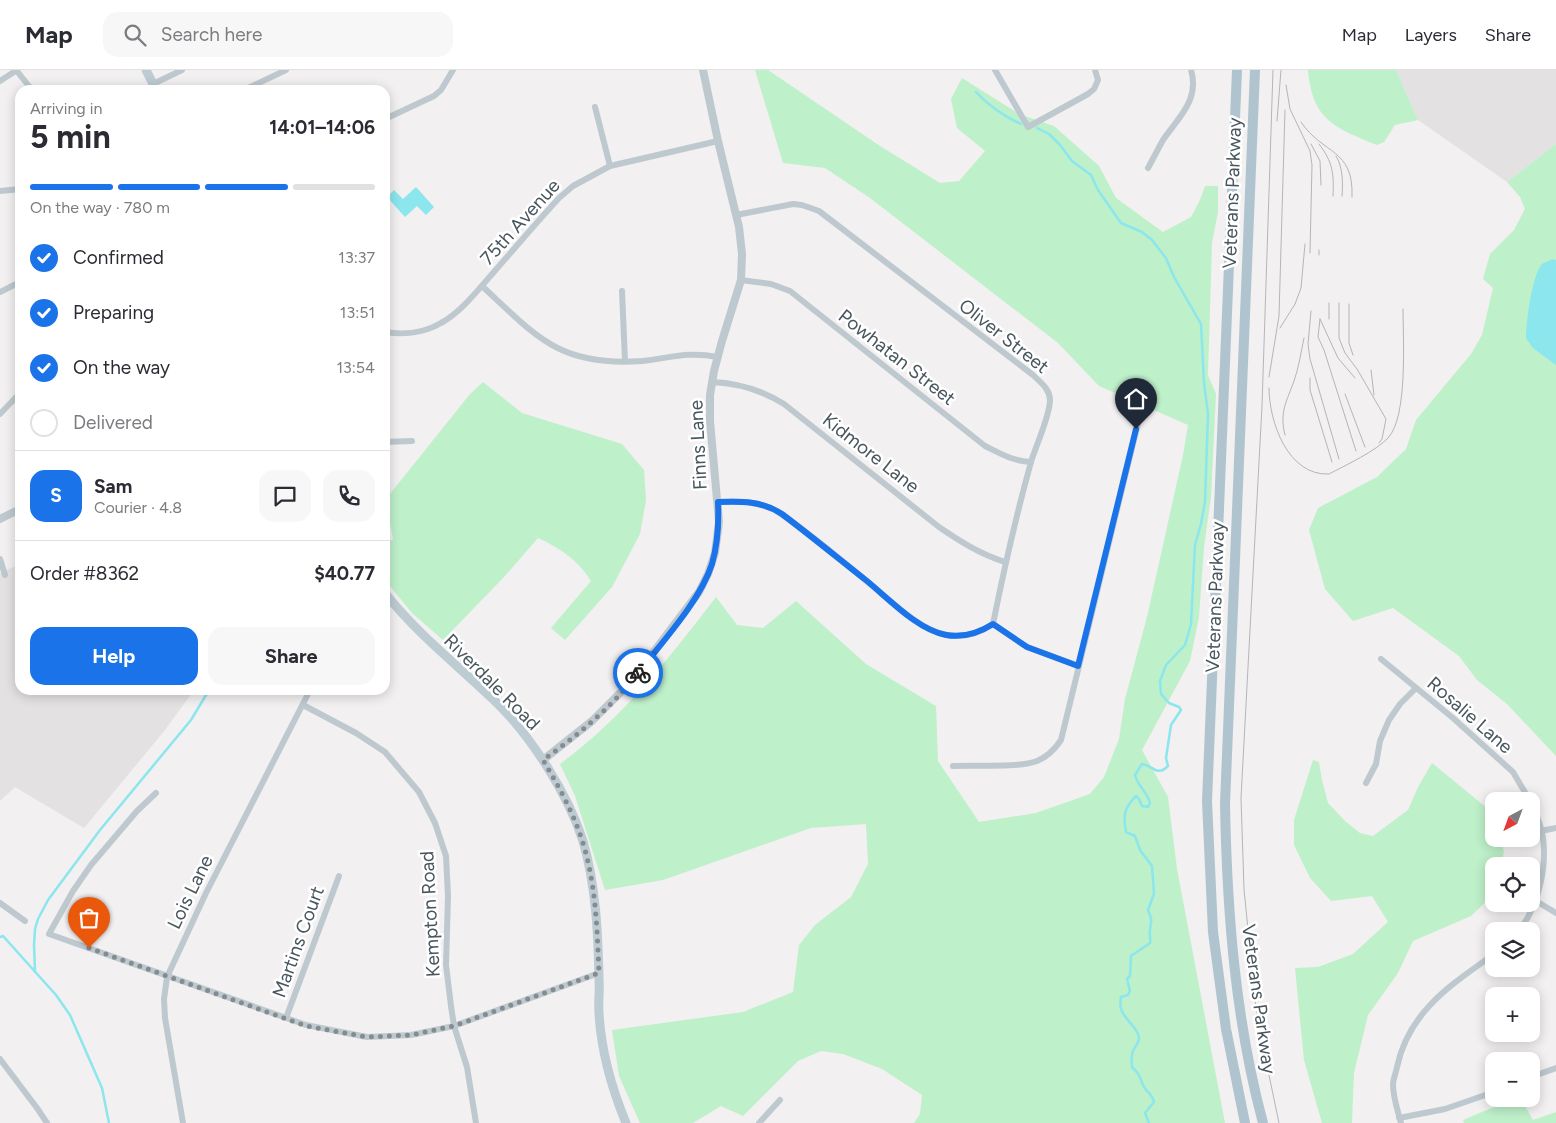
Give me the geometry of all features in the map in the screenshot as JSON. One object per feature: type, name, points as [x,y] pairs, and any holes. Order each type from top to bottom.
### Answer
[{"type":"main road","points":[[146,70],[154,85]]},
{"type":"main road","name":"Veterans Parkway","points":[[1236,70],[1207,801],[1212,932],[1226,1030],[1245,1123]]},
{"type":"main road","name":"Veterans Parkway","points":[[1254,70],[1225,804],[1227,888],[1234,960],[1243,1026],[1263,1123]]},
{"type":"main road","name":"Riverdale Road","points":[[390,600],[415,627],[509,716],[543,760],[577,826],[586,853],[596,911],[600,1029],[612,1083],[626,1123]]},
{"type":"street","points":[[0,81],[16,70],[28,85]]},
{"type":"street","points":[[158,85],[182,70]]},
{"type":"street","points":[[254,85],[286,70]]},
{"type":"street","points":[[390,117],[434,96],[441,90],[453,70]]},
{"type":"street","name":"Finns Lane","points":[[543,760],[586,727],[621,693],[694,599],[706,579],[715,553],[718,532],[718,502],[710,421],[712,382],[741,280],[742,241],[703,70]]},
{"type":"street","points":[[995,70],[1028,127],[1094,89],[1098,80],[1095,70]]},
{"type":"street","points":[[1148,168],[1163,141],[1191,101],[1194,83],[1191,70]]},
{"type":"street","points":[[595,107],[610,166]]},
{"type":"street","name":"75th Avenue","points":[[390,333],[420,331],[435,327],[456,313],[559,198],[573,186],[610,166],[718,142]]},
{"type":"street","points":[[0,191],[15,190]]},
{"type":"street","name":"Oliver Street","points":[[736,215],[793,204],[819,211],[1033,375],[1045,388],[1050,398],[1005,562],[993,624]]},
{"type":"street","name":"Powhatan Street","points":[[741,280],[771,284],[790,291],[985,446],[1018,461],[1031,462]]},
{"type":"street","points":[[0,292],[15,284]]},
{"type":"street","points":[[482,286],[528,329],[556,348],[586,359],[609,362],[649,360],[688,354],[718,357]]},
{"type":"street","points":[[622,291],[625,361]]},
{"type":"street","name":"Kidmore Lane","points":[[712,382],[748,388],[784,404],[939,527],[981,554],[1005,562]]},
{"type":"street","points":[[0,414],[15,398]]},
{"type":"street","points":[[954,766],[1030,762],[1041,759],[1051,752],[1064,736],[1078,666],[1141,411]]},
{"type":"street","points":[[390,442],[412,441]]},
{"type":"street","points":[[718,502],[756,502],[775,510],[909,616],[937,632],[945,635],[963,636],[977,633],[993,624],[1027,647],[1078,666]]},
{"type":"street","points":[[0,519],[15,512]]},
{"type":"street","points":[[0,559],[5,575]]},
{"type":"street","name":"Rosalie Lane","points":[[1381,659],[1513,772],[1525,792]]},
{"type":"street","points":[[1366,783],[1376,764],[1380,741],[1389,720],[1400,704],[1416,688]]},
{"type":"street","name":"Lois Lane","points":[[183,1123],[165,1018],[167,977],[206,893],[308,695]]},
{"type":"street","name":"Kempton Road","points":[[303,705],[356,733],[385,752],[420,792],[429,809],[446,856],[448,896],[446,965],[454,1026],[466,1067],[476,1123]]},
{"type":"street","points":[[156,793],[137,811],[91,865],[49,934],[306,1026],[367,1037],[411,1035],[454,1026],[599,973]]},
{"type":"street","name":"Rosalie Lane","points":[[1540,828],[1543,844],[1540,885]]},
{"type":"street","points":[[1541,831],[1556,828]]},
{"type":"street","name":"Martins Court","points":[[286,1018],[339,876]]},
{"type":"street","points":[[0,903],[25,921]]},
{"type":"street","points":[[1540,903],[1556,913]]},
{"type":"street","points":[[1485,960],[1453,983],[1429,1004],[1411,1028],[1400,1054],[1393,1086],[1400,1121],[1445,1109],[1485,1095]]},
{"type":"street","points":[[0,1059],[47,1123]]},
{"type":"street","points":[[1540,1074],[1556,1068]]},
{"type":"street","points":[[759,1123],[780,1100]]},
{"type":"shaded area","points":[[1396,70],[1556,70],[1556,144],[1507,182],[1418,120]]},
{"type":"shaded area","points":[[15,566],[15,695],[190,695],[165,730],[84,828],[15,787],[0,801],[0,573]]},
{"type":"green space","points":[[755,70],[768,70],[880,146],[940,183],[959,181],[985,151],[957,128],[951,99],[962,78],[1019,114],[1054,126],[1099,166],[1116,198],[1163,232],[1191,217],[1205,186],[1218,186],[1218,212],[1212,243],[1208,375],[1216,394],[1211,497],[1204,547],[1199,617],[1190,661],[1142,750],[1168,797],[1177,869],[1225,1123],[914,1123],[920,1114],[922,1095],[882,1069],[843,1054],[821,1051],[798,1061],[743,1116],[721,1106],[693,1123],[640,1123],[619,1076],[612,1030],[743,1012],[793,992],[799,945],[815,925],[851,897],[868,864],[866,824],[811,828],[663,880],[605,890],[575,796],[560,764],[604,727],[644,686],[716,597],[737,625],[763,628],[796,601],[866,664],[936,706],[938,761],[979,822],[1036,813],[1090,794],[1104,777],[1119,739],[1125,699],[1147,617],[1188,425],[1099,386],[1058,343],[870,198],[825,168],[783,163]]},
{"type":"green space","points":[[1308,70],[1396,70],[1418,120],[1395,125],[1384,142],[1377,145],[1349,133],[1328,120],[1321,111],[1310,87]]},
{"type":"green space","points":[[1556,144],[1556,756],[1507,704],[1477,680],[1459,656],[1393,608],[1353,621],[1325,589],[1309,530],[1318,508],[1377,477],[1406,449],[1416,420],[1471,354],[1482,335],[1493,288],[1483,279],[1490,254],[1514,230],[1525,209],[1520,197],[1507,182]]},
{"type":"green space","points":[[483,382],[522,413],[622,444],[644,470],[646,500],[640,534],[612,587],[565,640],[551,628],[591,581],[568,555],[538,538],[504,577],[443,640],[412,613],[390,586],[390,541],[393,539],[390,522],[390,494],[470,394]]},
{"type":"green space","points":[[1313,760],[1319,762],[1328,803],[1345,821],[1360,833],[1373,836],[1408,810],[1418,787],[1432,763],[1485,806],[1485,848],[1503,848],[1504,852],[1503,857],[1485,857],[1485,903],[1471,916],[1413,941],[1398,973],[1368,1015],[1354,1073],[1352,1123],[1322,1123],[1304,1060],[1295,968],[1318,967],[1353,954],[1388,922],[1372,896],[1331,901],[1310,878],[1294,845],[1294,820]]},
{"type":"green space","points":[[1494,1107],[1526,1107],[1533,1120],[1556,1112],[1556,1123],[1464,1123],[1463,1120]]},
{"type":"water","points":[[416,187],[434,207],[426,215],[417,206],[405,217],[390,200],[390,194],[394,190],[403,199]]},
{"type":"water","points":[[1553,259],[1556,260],[1556,365],[1533,348],[1526,338],[1528,311],[1535,278],[1542,264]]},
{"type":"waterway","points":[[976,92],[997,111],[1021,124]]},
{"type":"waterway","points":[[1037,128],[1049,134],[1072,161],[1091,175],[1098,190],[1121,223],[1142,232],[1152,240],[1166,258],[1174,277],[1201,324],[1204,383],[1208,414],[1205,502],[1195,545],[1191,624],[1185,645],[1166,665],[1160,681],[1161,694],[1169,703],[1179,707],[1181,710],[1171,725],[1166,758],[1168,766],[1158,771],[1142,764],[1135,775],[1149,799],[1148,807],[1142,806],[1136,796],[1129,804],[1125,816],[1126,832],[1135,836],[1140,850],[1152,866],[1154,894],[1148,910],[1151,917],[1150,943],[1131,956],[1130,976],[1127,979],[1130,991],[1128,995],[1121,997],[1120,1003],[1123,1013],[1139,1037],[1132,1052],[1132,1067],[1139,1075],[1154,1102],[1145,1113],[1149,1123]]},
{"type":"waterway","points":[[35,972],[35,929],[48,900],[100,830],[191,720],[206,695]]},
{"type":"waterway","points":[[0,937],[3,936],[56,995],[70,1015],[102,1088],[109,1123]]},
{"type":"tram line","points":[[1273,70],[1262,406],[1241,798],[1244,889],[1255,1000],[1279,1123]]},
{"type":"tram line","points":[[1277,121],[1281,70]]},
{"type":"tram line","points":[[1286,85],[1290,109],[1310,151],[1312,165],[1310,253]]},
{"type":"tram line","points":[[1269,377],[1279,316],[1285,110]]},
{"type":"tram line","points":[[1301,122],[1310,133],[1343,160],[1351,181],[1352,197]]},
{"type":"tram line","points":[[1311,144],[1320,161],[1321,185]]},
{"type":"tram line","points":[[1319,144],[1332,168],[1333,196]]},
{"type":"tram line","points":[[1336,156],[1341,170],[1342,196]]},
{"type":"tram line","points":[[1280,328],[1295,304],[1301,288],[1305,244]]},
{"type":"tram line","points":[[1319,250],[1319,255]]},
{"type":"tram line","points":[[1329,303],[1329,319]]},
{"type":"tram line","points":[[1339,303],[1339,338],[1345,353],[1357,369],[1386,419],[1382,439],[1379,443]]},
{"type":"tram line","points":[[1349,304],[1349,343],[1353,355]]},
{"type":"tram line","points":[[1269,388],[1270,402],[1277,431],[1292,457],[1302,466],[1315,472],[1329,474],[1369,453],[1388,438],[1399,413],[1404,357],[1403,309]]},
{"type":"tram line","points":[[1311,311],[1308,344],[1310,359],[1339,459]]},
{"type":"tram line","points":[[1320,319],[1318,337],[1324,350],[1356,451]]},
{"type":"tram line","points":[[1320,319],[1338,358],[1355,378]]},
{"type":"tram line","points":[[1285,435],[1283,413],[1294,381],[1304,338]]},
{"type":"tram line","points":[[1371,370],[1374,395]]},
{"type":"tram line","points":[[1310,378],[1310,390],[1332,462]]},
{"type":"tram line","points":[[1345,394],[1365,447]]},
{"type":"way so far","points":[[89,948],[306,1026],[352,1035],[380,1038],[411,1035],[454,1026],[599,973],[596,911],[586,853],[577,826],[543,760],[592,721],[621,693],[638,673]]},
{"type":"route","points":[[638,673],[704,584],[715,553],[719,522],[718,502],[739,501],[756,502],[782,514],[909,616],[937,632],[945,635],[963,636],[977,633],[993,624],[1027,647],[1078,666],[1136,429]]}]
